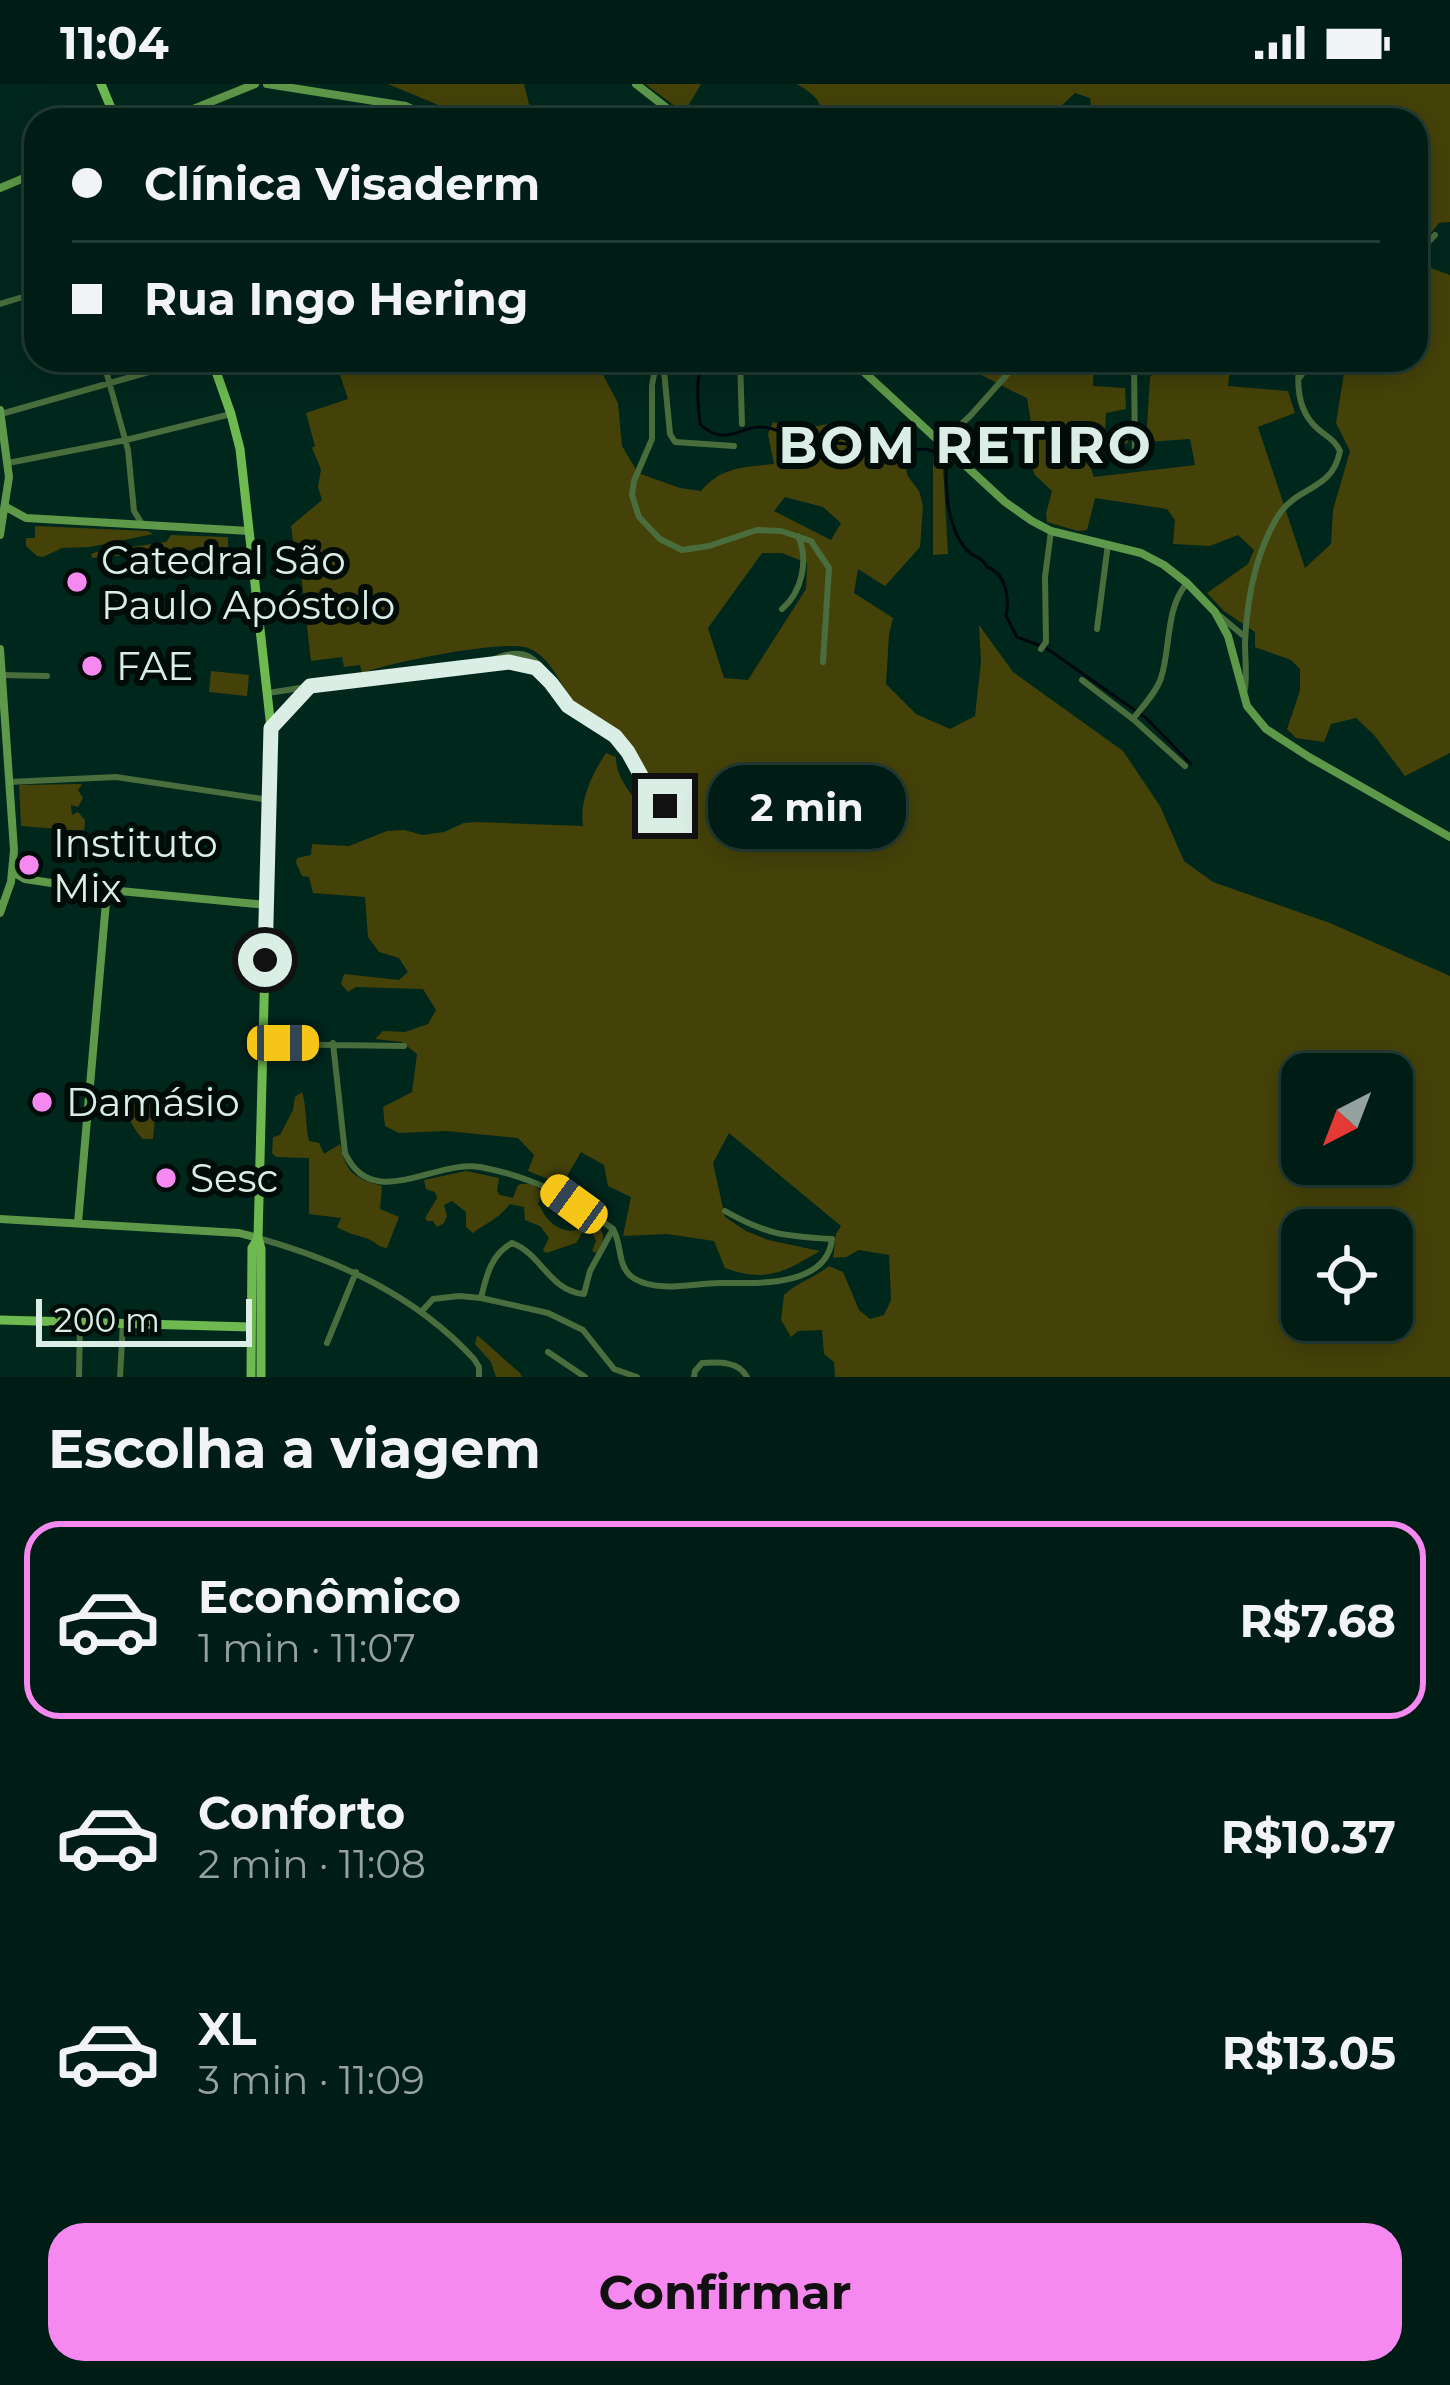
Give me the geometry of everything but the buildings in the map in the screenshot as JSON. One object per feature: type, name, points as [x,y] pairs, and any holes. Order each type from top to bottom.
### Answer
[{"type":"main road","points":[[216,372],[240,455],[271,728],[258,1219],[261,1377]]},
{"type":"main road","points":[[251,1377],[252,1248],[258,1238]]},
{"type":"main road","points":[[0,1320],[250,1327]]},
{"type":"street","points":[[195,108],[254,84]]},
{"type":"street","points":[[267,84],[410,108]]},
{"type":"street","points":[[636,84],[667,108]]},
{"type":"street","points":[[1428,242],[1435,235]]},
{"type":"street","points":[[107,372],[126,440],[134,512],[145,526]]},
{"type":"street","points":[[0,532],[8,463],[0,412],[150,372]]},
{"type":"street","points":[[656,372],[652,439],[632,495],[639,517],[660,539],[682,550],[709,547],[757,530],[798,535],[817,548],[829,568],[824,662]]},
{"type":"street","points":[[662,372],[675,442],[734,446]]},
{"type":"street","points":[[740,372],[742,424]]},
{"type":"street","points":[[863,372],[1031,521],[1051,531],[1152,557],[1245,637]]},
{"type":"street","points":[[940,443],[1009,372]]},
{"type":"street","points":[[1134,372],[1135,455]]},
{"type":"street","points":[[1243,694],[1253,572],[1279,515],[1290,502],[1330,477],[1340,451],[1306,413],[1299,397],[1299,372]]},
{"type":"street","points":[[1298,382],[1304,372]]},
{"type":"street","points":[[8,463],[231,414]]},
{"type":"street","points":[[6,507],[26,518],[249,531]]},
{"type":"street","points":[[122,525],[134,512]]},
{"type":"street","points":[[0,532],[26,518]]},
{"type":"street","points":[[1044,646],[1051,531]]},
{"type":"street","points":[[782,609],[795,596],[800,579],[803,549],[798,535]]},
{"type":"street","points":[[1097,628],[1108,544]]},
{"type":"street","points":[[1137,714],[1161,679],[1172,616],[1187,583]]},
{"type":"street","points":[[1215,611],[1228,636],[1243,694],[1259,722],[1446,831]]},
{"type":"street","points":[[0,649],[14,850],[12,877],[0,913]]},
{"type":"street","points":[[268,693],[482,665],[526,664],[536,668],[568,706],[615,736],[655,801],[665,806]]},
{"type":"street","points":[[2,675],[47,676]]},
{"type":"street","points":[[1082,680],[1137,714],[1185,766]]},
{"type":"street","points":[[271,728],[310,686]]},
{"type":"street","points":[[9,782],[116,777],[270,800]]},
{"type":"street","points":[[0,850],[14,850]]},
{"type":"street","points":[[12,877],[266,905]]},
{"type":"street","points":[[78,1222],[108,890]]},
{"type":"street","points":[[333,1043],[345,1154],[365,1177],[401,1183],[464,1165],[544,1184],[613,1229],[624,1270],[634,1279],[659,1286],[779,1282],[816,1267],[830,1252],[832,1239],[768,1233],[725,1211]]},
{"type":"street","points":[[263,1044],[404,1046]]},
{"type":"street","points":[[0,1219],[258,1238],[356,1272],[422,1311],[474,1359],[479,1377]]},
{"type":"street","points":[[238,1233],[258,1219]]},
{"type":"street","points":[[481,1298],[494,1259],[512,1243],[533,1254],[549,1277],[564,1288],[584,1294],[590,1271],[613,1229]]},
{"type":"street","points":[[327,1343],[356,1272]]},
{"type":"street","points":[[422,1311],[433,1299],[459,1296],[548,1313],[584,1330],[614,1369],[637,1377]]},
{"type":"street","points":[[79,1377],[80,1322]]},
{"type":"street","points":[[120,1377],[123,1323]]},
{"type":"street","points":[[548,1352],[585,1377]]},
{"type":"street","points":[[694,1377],[702,1363],[717,1362],[736,1366],[747,1377]]},
{"type":"shaded area","points":[[388,84],[524,84],[530,108],[443,108]]},
{"type":"shaded area","points":[[645,84],[701,84],[688,106],[678,108]]},
{"type":"shaded area","points":[[797,84],[1450,84],[1450,222],[1439,223],[1428,237],[1428,108],[1091,108],[1090,98],[1075,93],[1059,108],[820,108],[816,98]]},
{"type":"shaded area","points":[[1428,267],[1450,275],[1450,753],[1405,776],[1356,718],[1331,724],[1324,742],[1296,738],[1287,729],[1300,691],[1300,669],[1291,660],[1255,647],[1255,632],[1207,593],[1248,564],[1254,550],[1238,535],[1210,546],[1173,544],[1175,520],[1167,509],[1095,498],[1087,530],[1047,522],[1052,491],[1035,475],[1027,454],[1032,429],[1027,398],[973,372],[1094,372],[1093,386],[1125,388],[1126,409],[1106,413],[1105,435],[1127,436],[1128,443],[1085,452],[1094,477],[1195,465],[1190,439],[1146,442],[1150,377],[1154,372],[1230,372],[1228,386],[1288,391],[1295,413],[1258,427],[1305,568],[1331,544],[1333,510],[1350,451],[1336,423],[1344,372],[1428,372]]},
{"type":"shaded area","points":[[339,372],[602,372],[618,403],[622,446],[638,473],[680,488],[701,491],[725,473],[774,464],[768,434],[773,422],[797,429],[829,424],[889,441],[904,452],[907,475],[923,506],[920,547],[885,586],[858,569],[854,593],[893,618],[886,684],[916,714],[950,729],[975,716],[981,662],[979,625],[1013,672],[1123,751],[1160,806],[1184,861],[1213,882],[1330,923],[1450,976],[1450,1377],[835,1377],[834,1362],[824,1354],[822,1330],[798,1331],[791,1337],[781,1320],[784,1295],[829,1266],[843,1272],[859,1310],[870,1319],[884,1315],[891,1300],[889,1255],[859,1250],[833,1258],[841,1226],[729,1133],[713,1163],[725,1217],[768,1240],[820,1251],[764,1275],[725,1268],[714,1241],[667,1234],[623,1236],[631,1197],[608,1186],[604,1165],[581,1152],[559,1190],[548,1179],[528,1171],[534,1155],[518,1138],[447,1131],[399,1133],[385,1126],[383,1107],[412,1092],[417,1054],[402,1042],[375,1039],[383,1031],[405,1032],[428,1024],[436,1010],[423,989],[356,987],[348,992],[341,984],[344,974],[399,980],[408,972],[399,958],[379,952],[368,937],[365,897],[313,893],[297,858],[311,855],[312,844],[349,846],[387,831],[423,835],[477,822],[583,826],[588,788],[606,753],[616,757],[624,783],[654,822],[686,815],[688,791],[671,791],[661,800],[622,738],[576,704],[550,665],[528,648],[472,649],[362,673],[360,665],[344,667],[342,657],[311,661],[291,526],[322,500],[321,469],[306,413],[348,399]],"holes":[[[785,497],[823,507],[841,523],[831,540],[774,511]],[[762,553],[782,553],[807,563],[806,589],[748,680],[724,678],[708,628]]]},
{"type":"shaded area","points":[[933,457],[943,467],[948,554],[933,555]]},
{"type":"shaded area","points":[[35,526],[153,534],[62,548],[43,557],[26,546],[26,538],[35,538]]},
{"type":"shaded area","points":[[171,535],[228,537],[228,547],[92,558],[96,552],[166,542]]},
{"type":"shaded area","points":[[211,671],[249,675],[247,696],[209,692]]},
{"type":"shaded area","points":[[82,784],[78,790],[83,798],[78,807],[71,805],[72,815],[78,812],[85,820],[84,831],[21,826],[19,785]]},
{"type":"shaded area","points":[[123,1092],[157,1100],[153,1139],[143,1139],[135,1129]]},
{"type":"shaded area","points":[[302,1092],[309,1141],[319,1143],[324,1154],[340,1144],[353,1173],[382,1186],[380,1209],[399,1217],[387,1248],[337,1227],[341,1218],[309,1214],[309,1158],[272,1153],[273,1137],[280,1135],[295,1097]]},
{"type":"shaded area","points":[[466,1171],[499,1178],[497,1191],[513,1198],[518,1185],[534,1185],[542,1192],[538,1204],[555,1226],[576,1230],[585,1226],[586,1218],[602,1232],[600,1247],[592,1251],[596,1241],[584,1230],[576,1243],[546,1253],[549,1238],[540,1226],[525,1220],[524,1207],[510,1204],[473,1233],[466,1227],[466,1212],[452,1201],[444,1205],[444,1223],[437,1227],[427,1221],[437,1198],[426,1189],[424,1180]]},
{"type":"shaded area","points":[[477,1335],[522,1377],[496,1377],[491,1362],[475,1344]]},
{"type":"waterway","points":[[700,372],[700,424],[717,434],[767,427],[798,439],[878,452],[930,450],[946,460],[954,528],[968,552],[999,575],[1007,595],[1006,616],[1017,637],[1046,648],[1146,718],[1191,764]]},
{"type":"place","name":"Catedral São Paulo Apóstolo","points":[[77,582]]},
{"type":"place","name":"FAE","points":[[92,666]]},
{"type":"place","name":"Instituto Mix","points":[[29,865]]},
{"type":"place","name":"Damásio","points":[[42,1102]]},
{"type":"place","name":"Sesc","points":[[166,1178]]},
{"type":"district","name":"BOM RETIRO","points":[[966,445]]},
{"type":"route","points":[[265,960],[271,728],[310,686],[509,662],[526,664],[542,673],[568,706],[615,736],[655,801],[665,806]]}]
